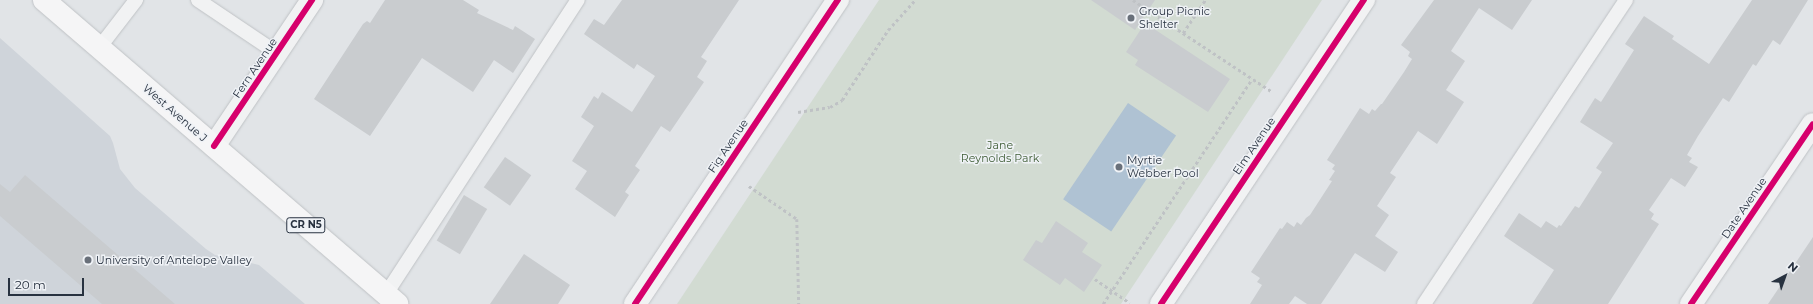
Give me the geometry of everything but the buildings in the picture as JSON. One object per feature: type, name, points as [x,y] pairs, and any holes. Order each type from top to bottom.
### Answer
[{"type":"main road","name":"West Avenue J","points":[[44,0],[391,299]]},
{"type":"street","name":"Fern Avenue","points":[[214,146],[312,0]]},
{"type":"street","name":"Fig Avenue","points":[[635,304],[838,0]]},
{"type":"street","name":"Elm Avenue","points":[[1161,304],[1364,0]]},
{"type":"street","name":"Date Avenue","points":[[1691,304],[1813,124]]},
{"type":"lane","points":[[99,48],[136,0]]},
{"type":"lane","points":[[198,0],[276,53]]},
{"type":"lane","points":[[391,299],[578,0]]},
{"type":"lane","points":[[1424,304],[1626,0]]},
{"type":"path","points":[[798,112],[830,108],[842,100],[888,30],[915,0]]},
{"type":"path","points":[[1133,0],[1271,91]]},
{"type":"path","points":[[1183,33],[1205,0]]},
{"type":"path","points":[[1103,304],[1252,78]]},
{"type":"path","points":[[749,186],[797,219],[799,304]]},
{"type":"path","points":[[1095,279],[1130,303]]},
{"type":"shaded area","points":[[0,38],[110,136],[120,169],[135,188],[206,249],[215,255],[259,265],[305,304],[0,304]]},
{"type":"green space","name":"Jane Reynolds Park","points":[[879,0],[1322,0],[1121,304],[677,304]]},
{"type":"water","name":"Myrtie Webber Pool","points":[[1128,103],[1176,135],[1111,232],[1063,199]]},
{"type":"cycle path","points":[[214,146],[312,0]]},
{"type":"cycle path","points":[[635,304],[838,0]]},
{"type":"cycle path","points":[[1161,304],[1364,0]]},
{"type":"cycle path","points":[[1691,304],[1813,124]]},
{"type":"place","name":"Group Picnic Shelter","points":[[1131,18]]},
{"type":"place","name":"Myrtie Webber Pool","points":[[1119,167]]},
{"type":"place","name":"University of Antelope Valley","points":[[88,260]]}]
